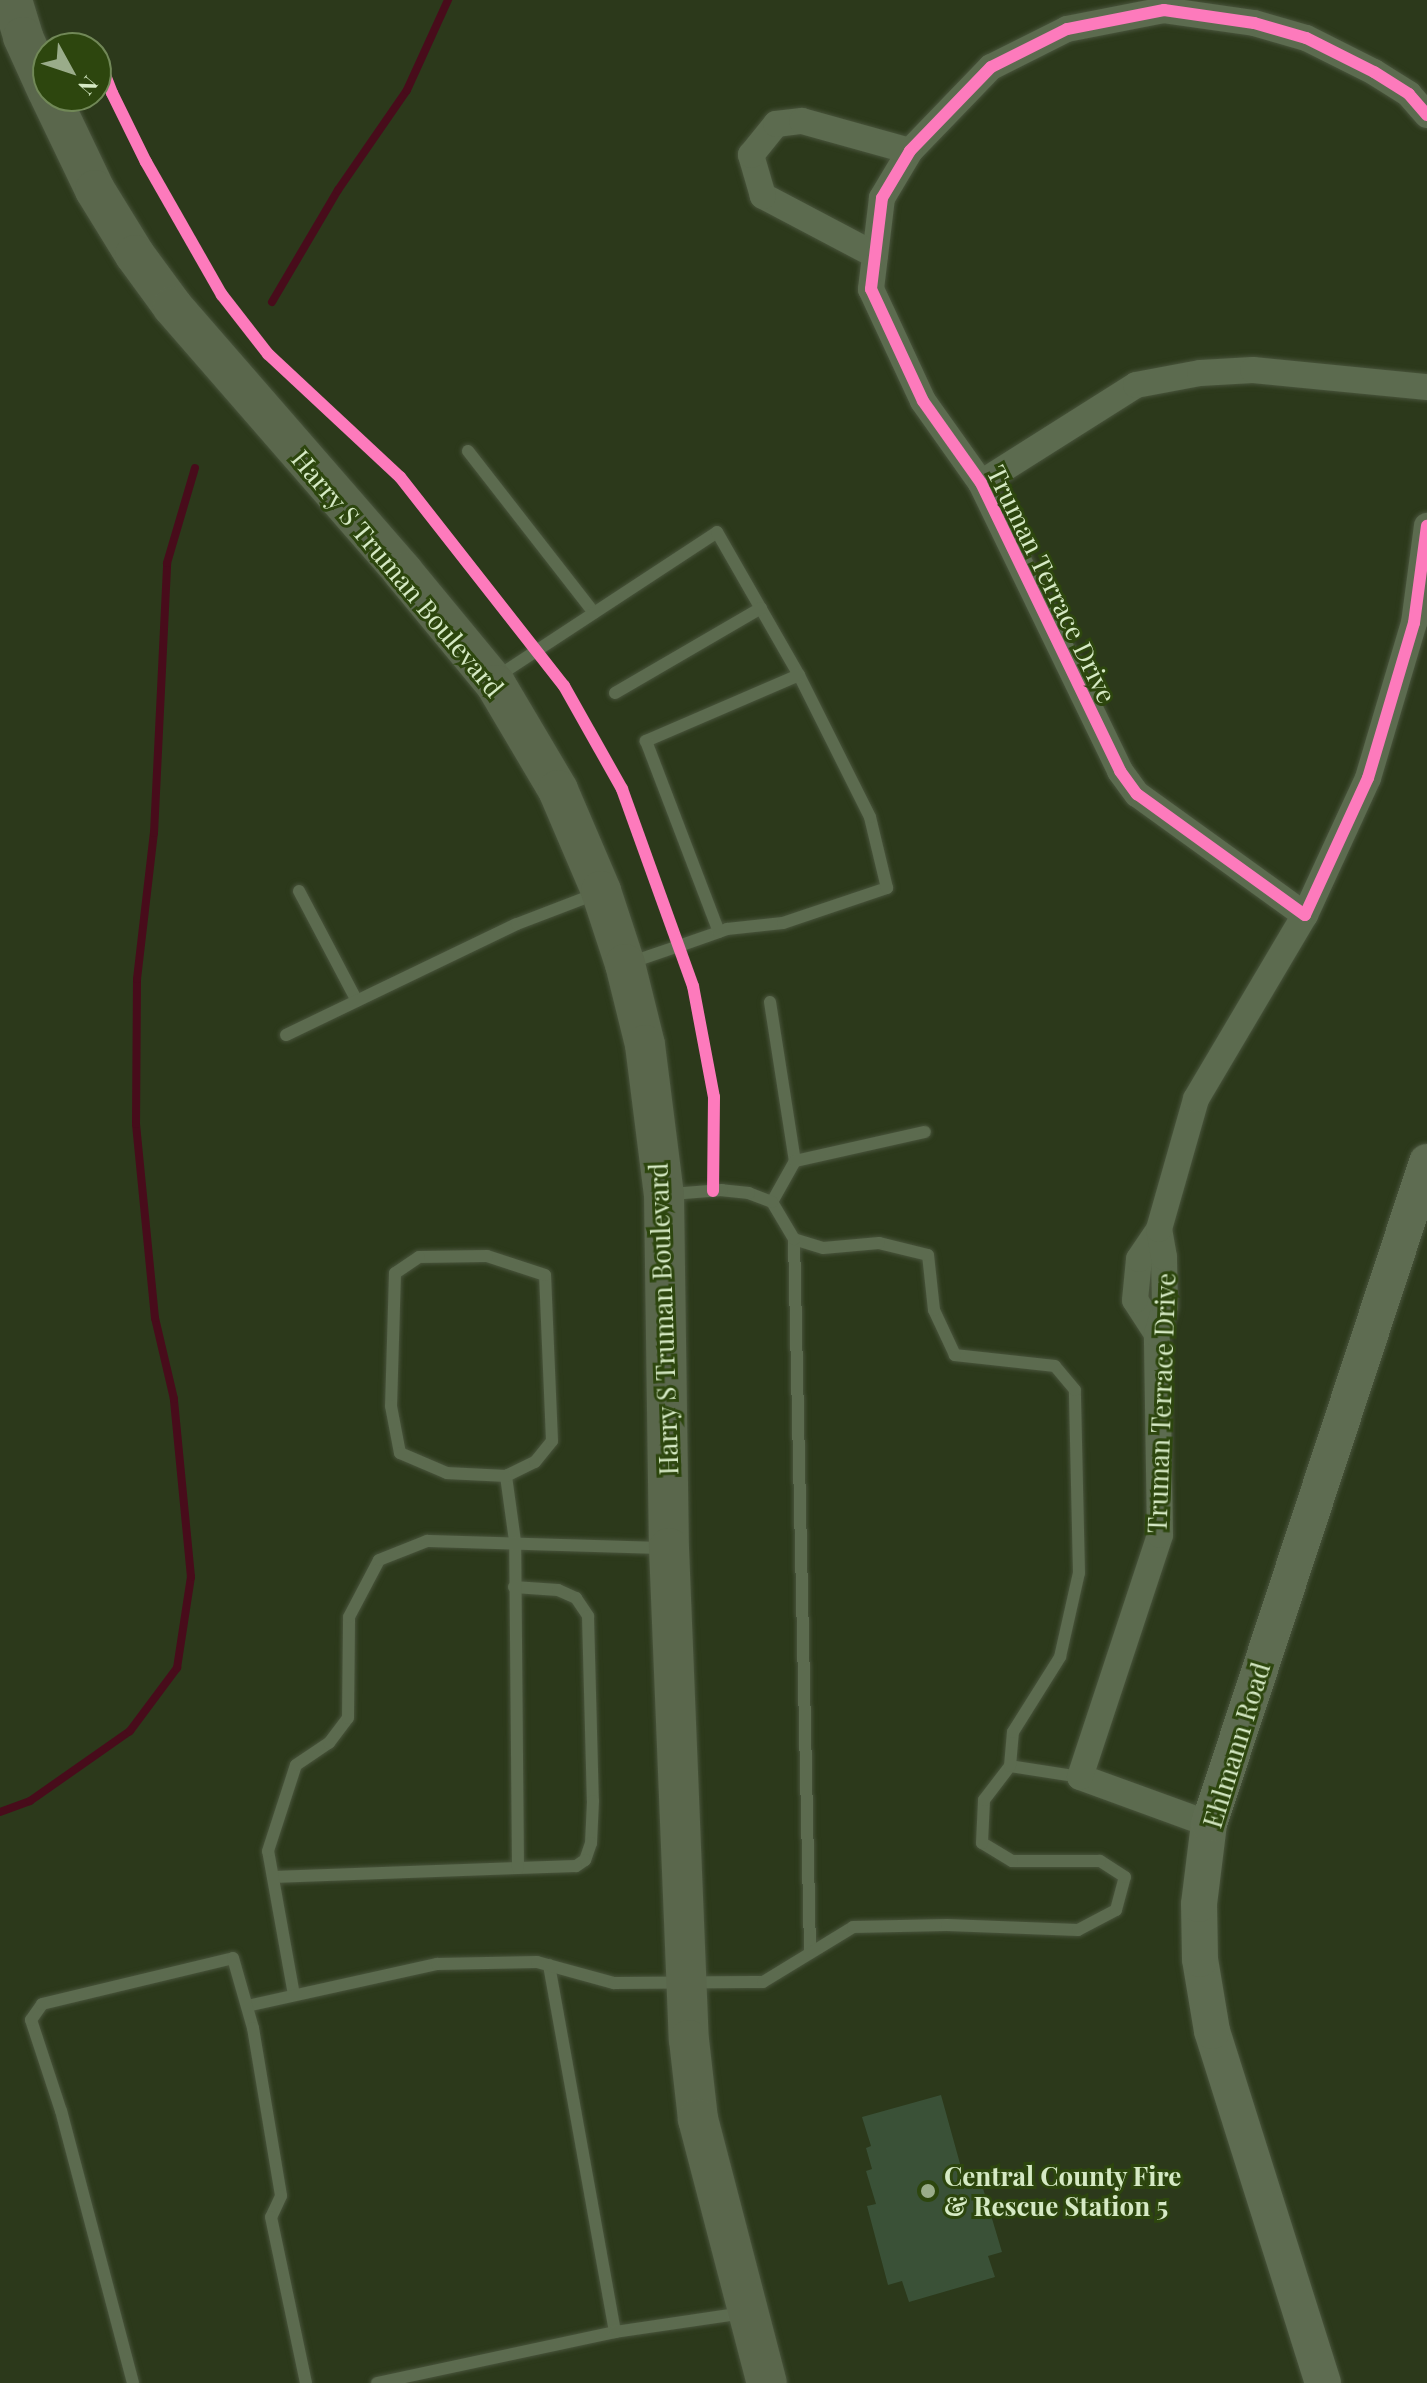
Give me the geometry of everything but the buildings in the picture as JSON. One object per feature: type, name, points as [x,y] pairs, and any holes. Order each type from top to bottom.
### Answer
[{"type":"main road","name":"Harry S Truman Boulevard","points":[[12,0],[32,57]]},
{"type":"main road","name":"Harry S Truman Boulevard","points":[[58,112],[95,190],[135,255],[173,307],[492,680],[558,790],[601,891],[625,964],[645,1045],[664,1195],[669,1548],[686,1982],[698,2119],[746,2313],[767,2383]]},
{"type":"street","name":"Truman Terrace Drive","points":[[1305,915],[1137,794],[1120,771],[981,483],[923,401],[871,289],[882,198],[910,151],[991,67],[1067,29],[1164,10],[1254,23],[1306,38],[1418,86],[1427,115]]},
{"type":"street","points":[[875,255],[763,196],[751,155],[776,124],[802,121],[910,151]]},
{"type":"street","points":[[981,483],[1136,385],[1200,373],[1253,370],[1427,387]]},
{"type":"street","name":"Truman Terrace Drive","points":[[1080,1777],[1160,1535],[1157,1334],[1165,1306],[1164,1257],[1159,1229],[1196,1099],[1305,915],[1368,778],[1414,623],[1427,526]]},
{"type":"street","name":"Ehlmann Road","points":[[1323,2383],[1212,2031],[1200,1959],[1199,1904],[1209,1824],[1424,1183]]},
{"type":"street","points":[[1080,1777],[1209,1824]]},
{"type":"lane","points":[[468,451],[594,613]]},
{"type":"lane","points":[[492,680],[717,532],[799,675],[870,817],[887,888],[783,923],[719,932],[625,964]]},
{"type":"lane","points":[[615,693],[761,608]]},
{"type":"lane","points":[[719,932],[646,741],[799,675]]},
{"type":"lane","points":[[299,891],[357,1001]]},
{"type":"lane","points":[[286,1035],[517,924],[601,891]]},
{"type":"lane","points":[[770,1002],[795,1161],[772,1202]]},
{"type":"lane","points":[[795,1161],[925,1132]]},
{"type":"lane","points":[[664,1195],[722,1190],[749,1193],[772,1202],[794,1239],[810,1952]]},
{"type":"lane","points":[[247,2006],[437,1964],[537,1962],[614,1983],[763,1982],[853,1927],[947,1925],[1078,1930],[1116,1910],[1125,1877],[1100,1861],[1012,1861],[982,1843],[984,1800],[1010,1766],[1013,1732],[1060,1657],[1079,1573],[1075,1390],[1055,1366],[955,1355],[934,1310],[928,1255],[879,1243],[823,1248],[794,1239]]},
{"type":"lane","points":[[487,1256],[545,1275],[552,1441],[535,1462],[506,1476],[447,1473],[400,1453],[391,1406],[395,1273],[419,1257],[487,1256]]},
{"type":"lane","points":[[506,1476],[515,1541],[518,1868]]},
{"type":"lane","points":[[294,1995],[268,1851],[296,1765],[329,1743],[348,1718],[349,1617],[379,1560],[427,1541],[515,1541],[669,1548]]},
{"type":"lane","points":[[273,1877],[576,1866],[585,1860],[591,1843],[593,1801],[588,1616],[576,1598],[558,1590],[514,1587]]},
{"type":"lane","points":[[1010,1766],[1080,1777]]},
{"type":"lane","points":[[133,2383],[61,2111],[31,2020],[42,2004],[233,1958],[247,2006],[281,2196],[271,2217],[306,2383]]},
{"type":"lane","points":[[549,1965],[615,2332]]},
{"type":"lane","points":[[377,2383],[615,2332],[746,2313]]},
{"type":"waterway","points":[[272,302],[338,190],[407,90],[448,0]]},
{"type":"waterway","points":[[0,1812],[30,1801],[130,1731],[177,1668],[191,1577],[174,1399],[155,1318],[136,1124],[137,979],[154,833],[167,563],[195,468]]},
{"type":"cycle path","points":[[1427,115],[1409,94],[1374,72],[1306,38],[1254,23],[1164,10],[1067,29],[991,67],[910,151],[882,198],[871,289],[923,401],[981,483],[1120,771],[1137,794],[1305,915],[1368,778],[1414,623],[1427,526]]},
{"type":"cycle path","points":[[112,93],[146,162],[222,295],[268,354],[400,477],[564,686],[622,789],[693,986],[714,1097],[713,1191]]},
{"type":"place","name":"Central County Fire & Rescue Station 5","points":[[928,2191]]}]
